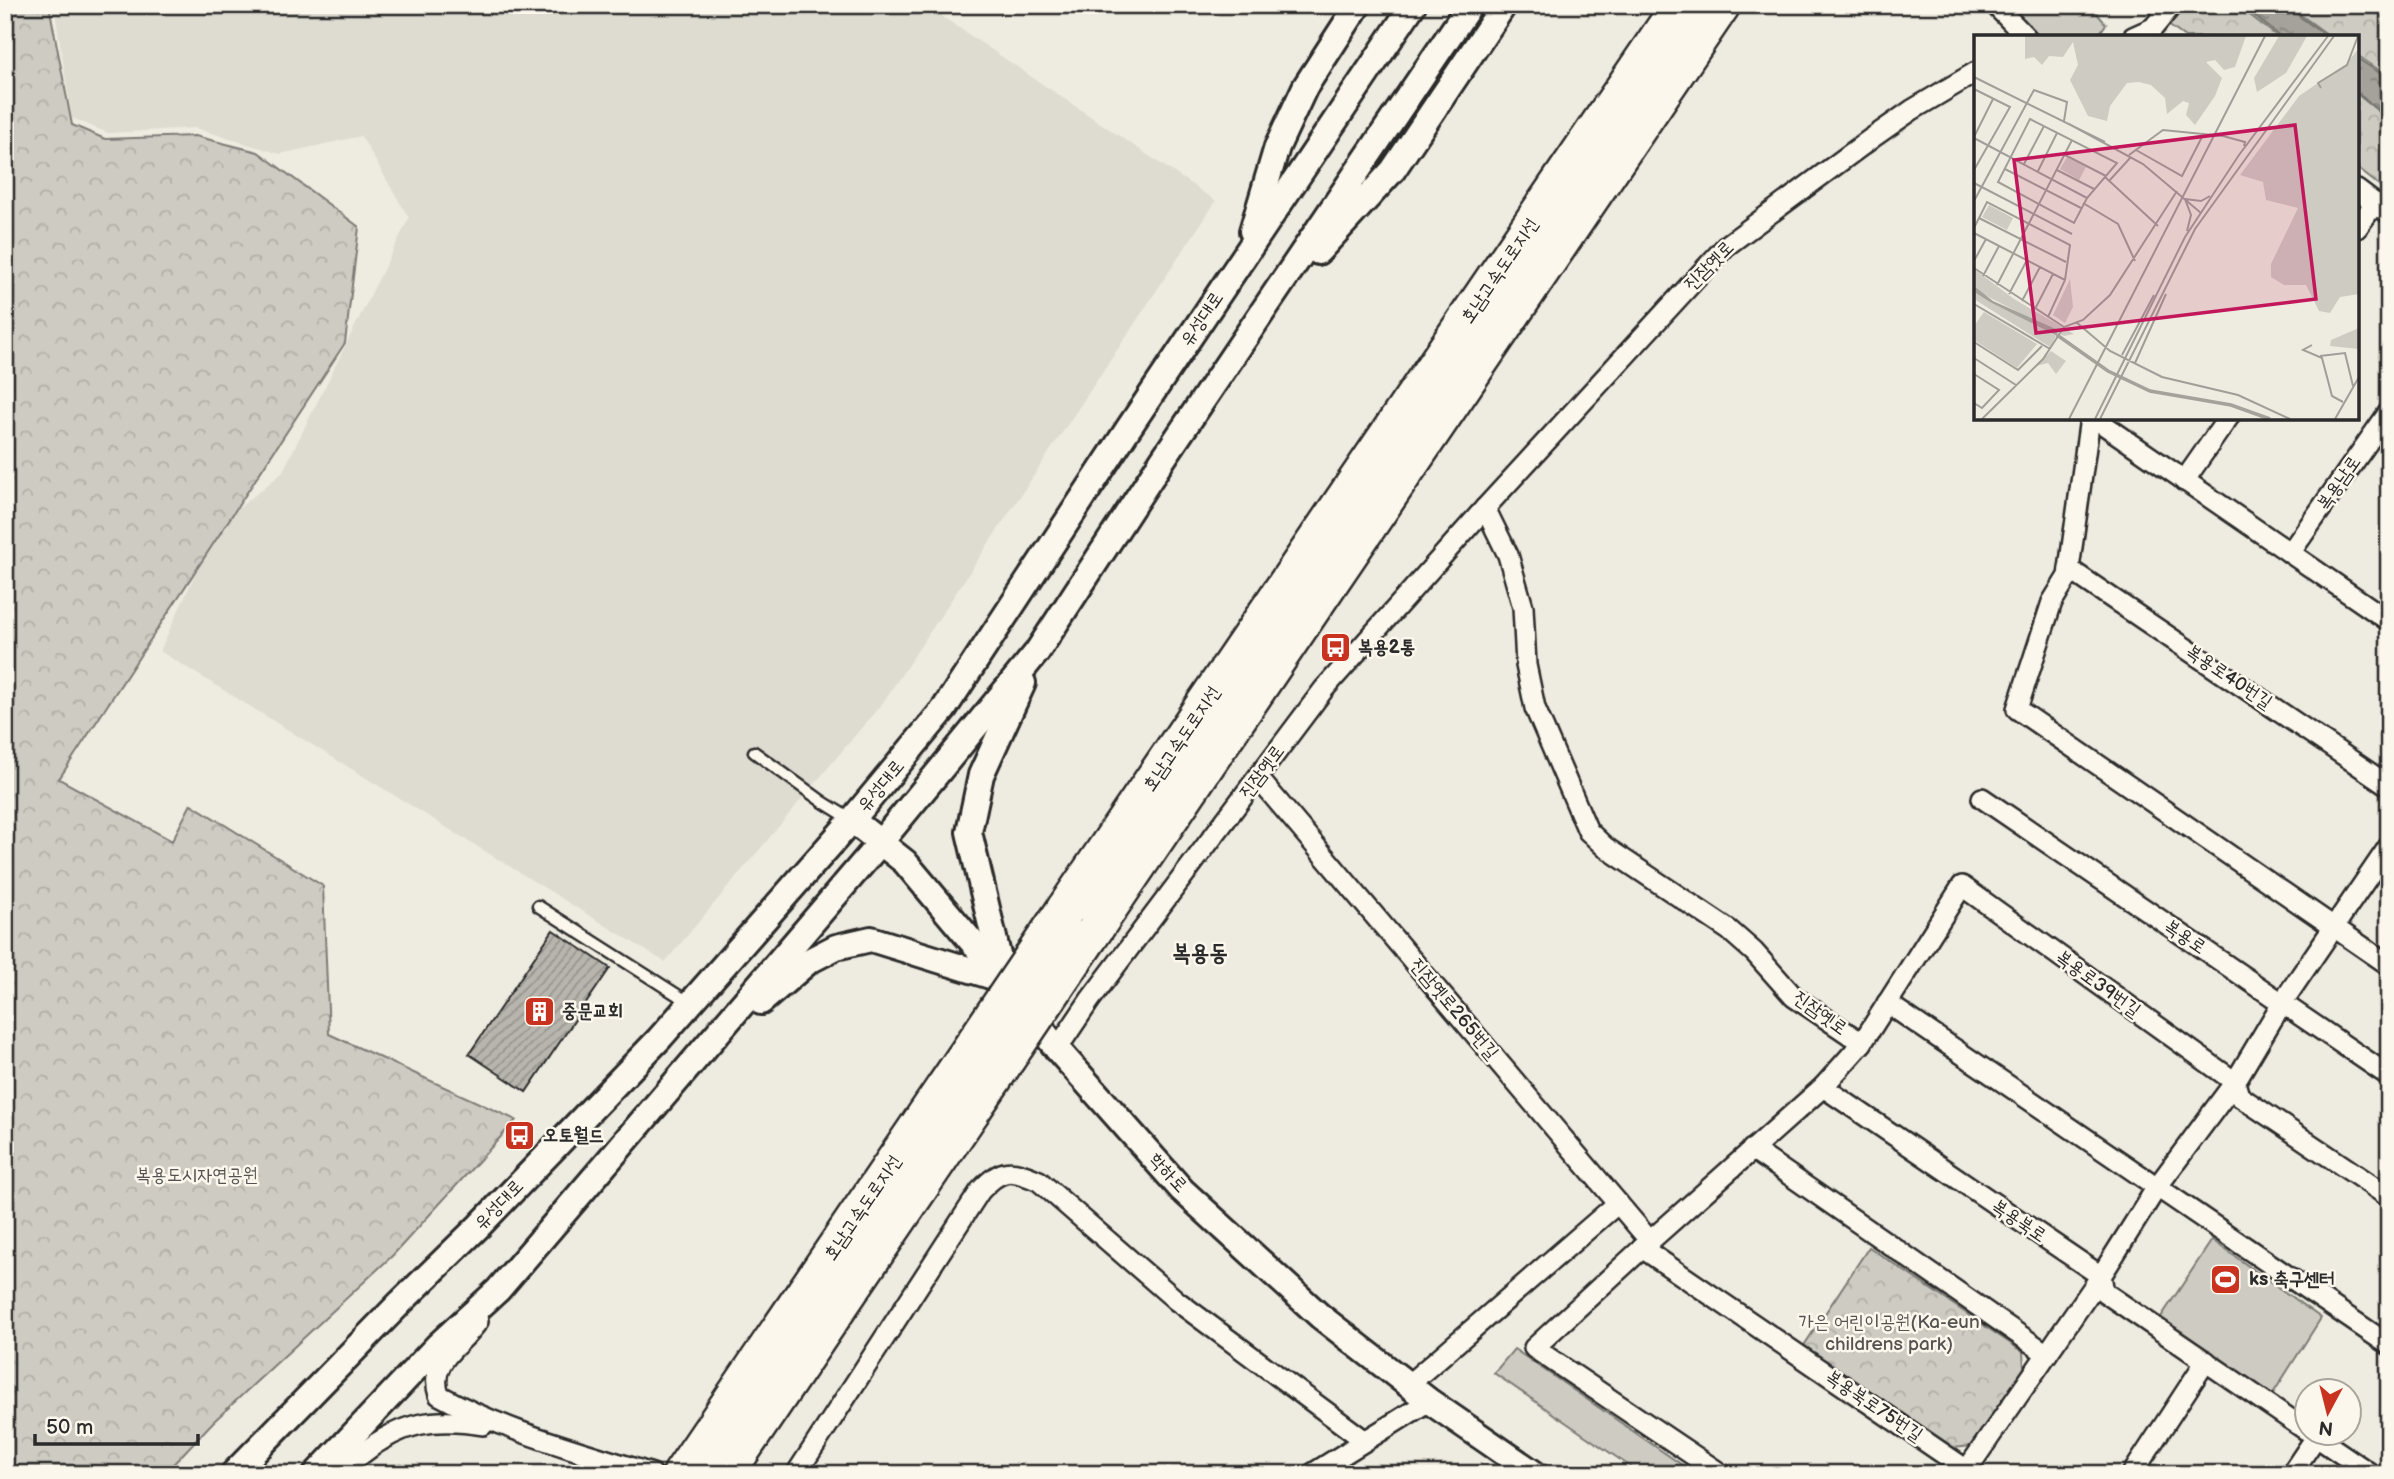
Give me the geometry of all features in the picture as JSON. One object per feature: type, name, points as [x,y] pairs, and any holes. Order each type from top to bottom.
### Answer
[{"type":"highway","name":"호남고속도로지선","points":[[725,1474],[959,1098],[1065,911],[1681,5]]},
{"type":"highway","name":"호남고속도로지선","points":[[686,1469],[959,1098],[1088,938],[1721,5]]},
{"type":"street","points":[[1246,253],[1277,147],[1306,88],[1359,5]]},
{"type":"street","name":"유성대로","points":[[233,1474],[479,1226],[691,1003],[852,820],[944,709],[1413,5]]},
{"type":"street","name":"유성대로","points":[[316,1474],[438,1345],[498,1290],[880,843],[1037,652],[1470,5]]},
{"type":"street","points":[[1259,318],[1393,170],[1475,52],[1504,5]]},
{"type":"street","points":[[1994,5],[2024,35]]},
{"type":"street","points":[[2137,35],[2162,22]]},
{"type":"street","name":"진잠옛로","points":[[1057,1049],[1090,1000],[1324,689],[1485,508],[1726,246],[1912,110],[1974,73]]},
{"type":"street","points":[[2359,191],[2382,208],[2359,227]]},
{"type":"street","name":"복용남로","points":[[2290,553],[2389,412]]},
{"type":"street","points":[[2092,420],[2068,576],[2052,602],[2017,709],[2389,965]]},
{"type":"street","points":[[2095,420],[2389,621]]},
{"type":"street","points":[[2185,481],[2227,420]]},
{"type":"street","name":"진잠옛로","points":[[1485,508],[1508,555],[1523,607],[1526,665],[1535,708],[1588,831],[1605,847],[1729,930],[1754,952],[1794,997],[1862,1042]]},
{"type":"street","name":"복용로40번길","points":[[2069,569],[2389,786]]},
{"type":"street","points":[[1004,980],[969,832],[981,775],[1037,652]]},
{"type":"street","name":"진잠옛로265번길","points":[[1258,778],[1618,1203],[1646,1244]]},
{"type":"street","name":"복용로","points":[[1982,798],[2389,1076]]},
{"type":"street","name":"학하로","points":[[852,820],[905,862],[1004,980],[1057,1049],[1182,1190],[1320,1317],[1429,1401],[1535,1474]]},
{"type":"street","points":[[2101,1276],[2157,1187],[2235,1082],[2282,1003],[2389,846]]},
{"type":"street","name":"복용로39번길","points":[[1888,1003],[1962,886],[2235,1082],[2239,1096],[2389,1197]]},
{"type":"street","points":[[705,1050],[809,961],[836,947],[871,939],[1004,980]]},
{"type":"street","points":[[1721,1474],[1534,1348],[1646,1244],[1823,1087],[1862,1042],[1888,1003],[2389,1345]]},
{"type":"street","name":"복용북로","points":[[1823,1087],[2101,1276],[2104,1292],[2292,1419]]},
{"type":"street","points":[[1752,1149],[2047,1354]]},
{"type":"street","points":[[796,1474],[980,1191],[994,1175],[1006,1171],[1022,1173],[1040,1181],[1177,1301],[1364,1440]]},
{"type":"street","points":[[1408,1385],[1618,1203]]},
{"type":"street","name":"복용북로75번길","points":[[1646,1244],[1965,1472],[2101,1276]]},
{"type":"street","points":[[498,1290],[474,1328],[448,1354],[435,1383],[439,1395],[458,1406],[522,1431],[652,1474]]},
{"type":"street","points":[[2132,1474],[2206,1361]]},
{"type":"street","points":[[1312,1474],[1429,1401]]},
{"type":"street","points":[[337,1474],[389,1435],[417,1424],[450,1420],[522,1431]]},
{"type":"street","points":[[2291,1474],[2304,1448]]},
{"type":"street","name":"복용북로","points":[[2334,1448],[2371,1474]]},
{"type":"lane","points":[[754,752],[852,820]]},
{"type":"lane","points":[[538,906],[691,1003]]},
{"type":"shaded area","points":[[54,5],[925,5],[1216,201],[884,701],[665,962],[160,651],[218,525],[282,473],[409,218],[361,136],[280,154],[195,128],[108,133],[72,118]]},
{"type":"green space","name":"복용도시자연공원","points":[[5,5],[49,5],[72,125],[105,139],[195,136],[258,152],[359,227],[345,343],[59,779],[172,841],[191,804],[323,886],[329,1034],[516,1120],[393,1255],[213,1422],[164,1474],[5,1474]]},
{"type":"green space","points":[[2009,5],[2090,5],[2106,24],[2098,35],[2038,35]]},
{"type":"green space","points":[[2140,5],[2237,5],[2275,35],[2182,35]]},
{"type":"green space","points":[[2287,5],[2389,5],[2389,77],[2359,56],[2359,35],[2328,35]]},
{"type":"green space","points":[[2359,96],[2389,120],[2389,193],[2359,170]]},
{"type":"green space","name":"ks 축구센터","points":[[2212,1240],[2321,1318],[2272,1395],[2159,1320]]},
{"type":"green space","name":"가은 어린이공원(Ka-eun childrens park)","points":[[1869,1247],[2023,1352],[2024,1368],[1972,1446],[1953,1448],[1803,1347]]},
{"type":"green space","points":[[1514,1349],[1695,1474],[1641,1474],[1494,1373]]},
{"type":"water","points":[[2241,5],[2284,5],[2325,35],[2278,35]]},
{"type":"water","points":[[2359,59],[2389,79],[2389,118],[2359,95]]},
{"type":"building","name":"중문교회","points":[[553,930],[610,968],[526,1092],[469,1054]]},
{"type":"place","name":"복용2통","points":[[1335,647]]},
{"type":"place","name":"중문교회","points":[[539,1011]]},
{"type":"place","name":"오토월드","points":[[520,1135]]},
{"type":"place","name":"ks 축구센터","points":[[2226,1279]]},
{"type":"district","name":"복용동","points":[[1200,953]]}]
